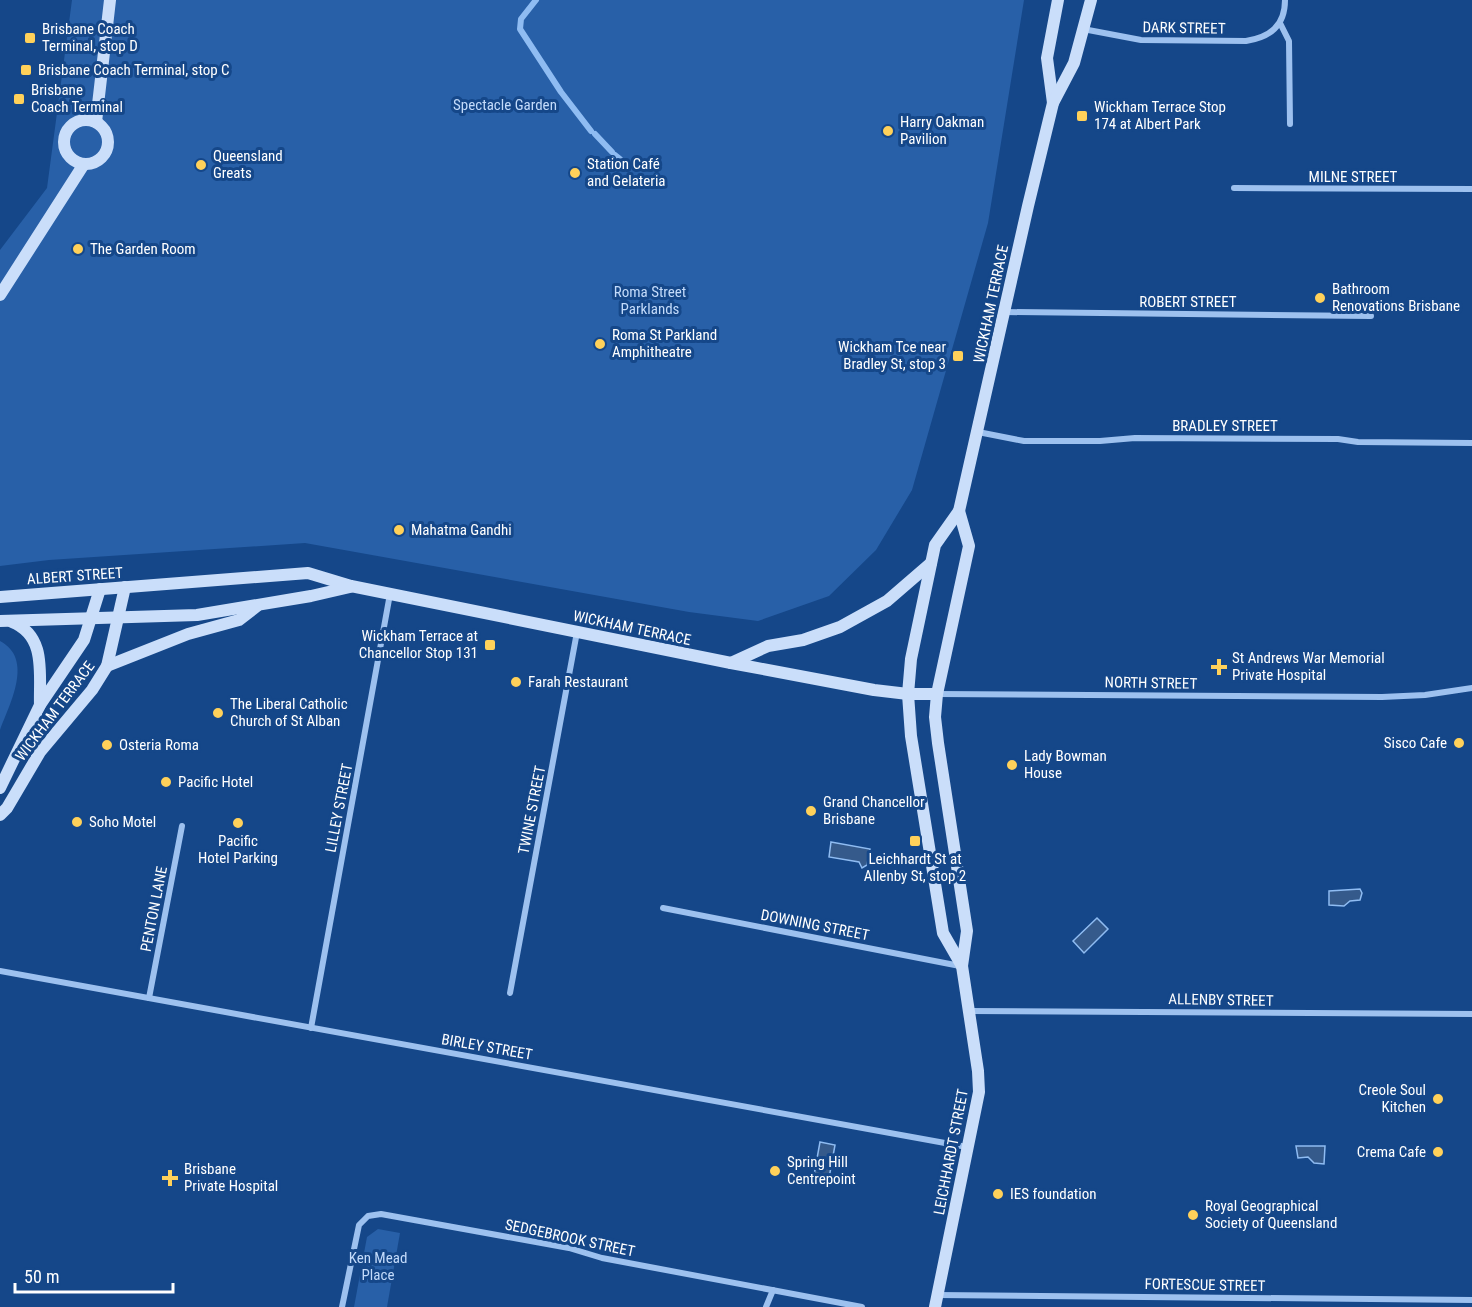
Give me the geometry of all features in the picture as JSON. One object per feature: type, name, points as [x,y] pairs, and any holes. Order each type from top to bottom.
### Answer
[{"type":"street","points":[[96,122],[110,0]]},
{"type":"street","name":"WICKHAM TERRACE","points":[[1053,103],[1047,58],[1058,0]]},
{"type":"street","name":"WICKHAM TERRACE","points":[[909,694],[911,659],[935,545],[959,511],[1053,103],[1074,63],[1091,0]]},
{"type":"street","points":[[1285,0],[1280,23],[1289,41],[1290,124]]},
{"type":"street","name":"DARK STREET","points":[[1083,29],[1141,40],[1246,41],[1266,36],[1280,23]]},
{"type":"street","points":[[82,120],[96,122],[106,132],[108,140],[107,148],[99,160],[84,164],[70,158],[64,146],[64,139],[70,126],[82,120]]},
{"type":"street","points":[[0,295],[84,164]]},
{"type":"street","name":"MILNE STREET","points":[[1234,188],[1472,189]]},
{"type":"street","name":"ROBERT STREET","points":[[1005,312],[1371,316]]},
{"type":"street","name":"BRADLEY STREET","points":[[978,432],[1024,441],[1100,441],[1147,438],[1338,439],[1358,442],[1472,443]]},
{"type":"street","name":"WICKHAM TERRACE","points":[[152,585],[308,573],[351,586],[731,663],[890,693],[937,694],[969,546],[959,511]]},
{"type":"street","points":[[731,663],[768,646],[803,640],[840,627],[887,601],[931,563]]},
{"type":"street","name":"ALBERT STREET","points":[[0,597],[152,585]]},
{"type":"street","name":"WICKHAM TERRACE","points":[[91,619],[197,615],[258,606],[351,586]]},
{"type":"street","name":"WICKHAM TERRACE","points":[[0,815],[40,752],[92,690],[107,666],[125,587]]},
{"type":"street","name":"WICKHAM TERRACE","points":[[0,788],[40,705],[84,640],[100,589]]},
{"type":"street","name":"LILLEY STREET","points":[[311,1028],[390,593]]},
{"type":"street","points":[[107,666],[188,634],[239,620],[258,606]]},
{"type":"street","points":[[4,621],[91,619]]},
{"type":"street","points":[[4,621],[27,630],[38,647],[40,705]]},
{"type":"street","name":"TWINE STREET","points":[[510,993],[577,632]]},
{"type":"street","name":"NORTH STREET","points":[[937,694],[1382,697],[1425,695],[1472,688]]},
{"type":"street","name":"LEICHHARDT STREET","points":[[909,694],[911,736],[943,933],[962,966]]},
{"type":"street","name":"LEICHHARDT STREET","points":[[936,1301],[979,1092],[962,966],[968,930],[936,729],[937,694]]},
{"type":"street","name":"PENTON LANE","points":[[149,998],[182,826]]},
{"type":"street","name":"DOWNING STREET","points":[[663,908],[962,966]]},
{"type":"street","name":"BIRLEY STREET","points":[[0,971],[969,1148]]},
{"type":"street","name":"ALLENBY STREET","points":[[969,1011],[1472,1014]]},
{"type":"street","name":"SEDGEBROOK STREET","points":[[342,1307],[359,1225],[368,1216],[381,1214],[569,1248],[602,1258],[862,1307]]},
{"type":"street","points":[[766,1307],[773,1290]]},
{"type":"street","name":"FORTESCUE STREET","points":[[936,1301],[1472,1300]]},
{"type":"green space","name":"Roma Street Parklands","points":[[72,0],[1024,0],[988,223],[912,490],[876,550],[829,596],[758,621],[689,612],[305,543],[49,560],[0,566],[0,250],[47,188]]},
{"type":"green space","points":[[0,641],[10,649],[16,659],[18,670],[13,695],[0,730]]},
{"type":"green space","name":"Ken Mead Place","points":[[378,1229],[400,1233],[387,1307],[354,1307],[367,1237]]},
{"type":"shaded area","points":[[831,842],[870,849],[867,865],[862,868],[859,862],[829,857]]},
{"type":"shaded area","points":[[1360,889],[1362,893],[1360,900],[1350,901],[1344,906],[1329,905],[1329,891]]},
{"type":"shaded area","points":[[1097,918],[1108,929],[1084,953],[1073,941]]},
{"type":"shaded area","points":[[820,1142],[835,1145],[829,1178],[814,1175]]},
{"type":"shaded area","points":[[1296,1146],[1325,1146],[1324,1164],[1314,1163],[1308,1157],[1298,1158]]},
{"type":"waterway","points":[[536,0],[521,19],[520,29],[561,92],[591,131]]},
{"type":"waterway","points":[[595,134],[612,152]]},
{"type":"waterway","points":[[615,155],[620,159]]},
{"type":"place","name":"Brisbane Coach Terminal, stop D","points":[[30,38]]},
{"type":"place","name":"Brisbane Coach Terminal, stop C","points":[[26,70]]},
{"type":"place","name":"Brisbane Coach Terminal","points":[[19,99]]},
{"type":"place","name":"Wickham Terrace Stop 174 at Albert Park","points":[[1082,116]]},
{"type":"place","name":"Harry Oakman Pavilion","points":[[888,131]]},
{"type":"place","name":"Queensland Greats","points":[[201,165]]},
{"type":"place","name":"Station Café and Gelateria","points":[[575,173]]},
{"type":"place","name":"The Garden Room","points":[[78,249]]},
{"type":"place","name":"Bathroom Renovations Brisbane","points":[[1320,298]]},
{"type":"place","name":"Roma St Parkland Amphitheatre","points":[[600,344]]},
{"type":"place","name":"Wickham Tce near Bradley St, stop 3","points":[[958,356]]},
{"type":"place","name":"Mahatma Gandhi","points":[[399,530]]},
{"type":"place","name":"Wickham Terrace at Chancellor Stop 131","points":[[490,645]]},
{"type":"place","name":"St Andrews War Memorial Private Hospital","points":[[1219,667]]},
{"type":"place","name":"Farah Restaurant","points":[[516,682]]},
{"type":"place","name":"The Liberal Catholic Church of St Alban","points":[[218,713]]},
{"type":"place","name":"Sisco Cafe","points":[[1459,743]]},
{"type":"place","name":"Osteria Roma","points":[[107,745]]},
{"type":"place","name":"Lady Bowman House","points":[[1012,765]]},
{"type":"place","name":"Pacific Hotel","points":[[166,782]]},
{"type":"place","name":"Grand Chancellor Brisbane","points":[[811,811]]},
{"type":"place","name":"Soho Motel","points":[[77,822]]},
{"type":"place","name":"Pacific Hotel Parking","points":[[238,823]]},
{"type":"place","name":"Leichhardt St at Allenby St, stop 2","points":[[915,841]]},
{"type":"place","name":"Creole Soul Kitchen","points":[[1438,1099]]},
{"type":"place","name":"Crema Cafe","points":[[1438,1152]]},
{"type":"place","name":"Spring Hill Centrepoint","points":[[775,1171]]},
{"type":"place","name":"Brisbane Private Hospital","points":[[170,1178]]},
{"type":"place","name":"IES foundation","points":[[998,1194]]},
{"type":"place","name":"Royal Geographical Society of Queensland","points":[[1193,1215]]},
{"type":"park label","name":"Spectacle Garden","points":[[505,105]]}]
